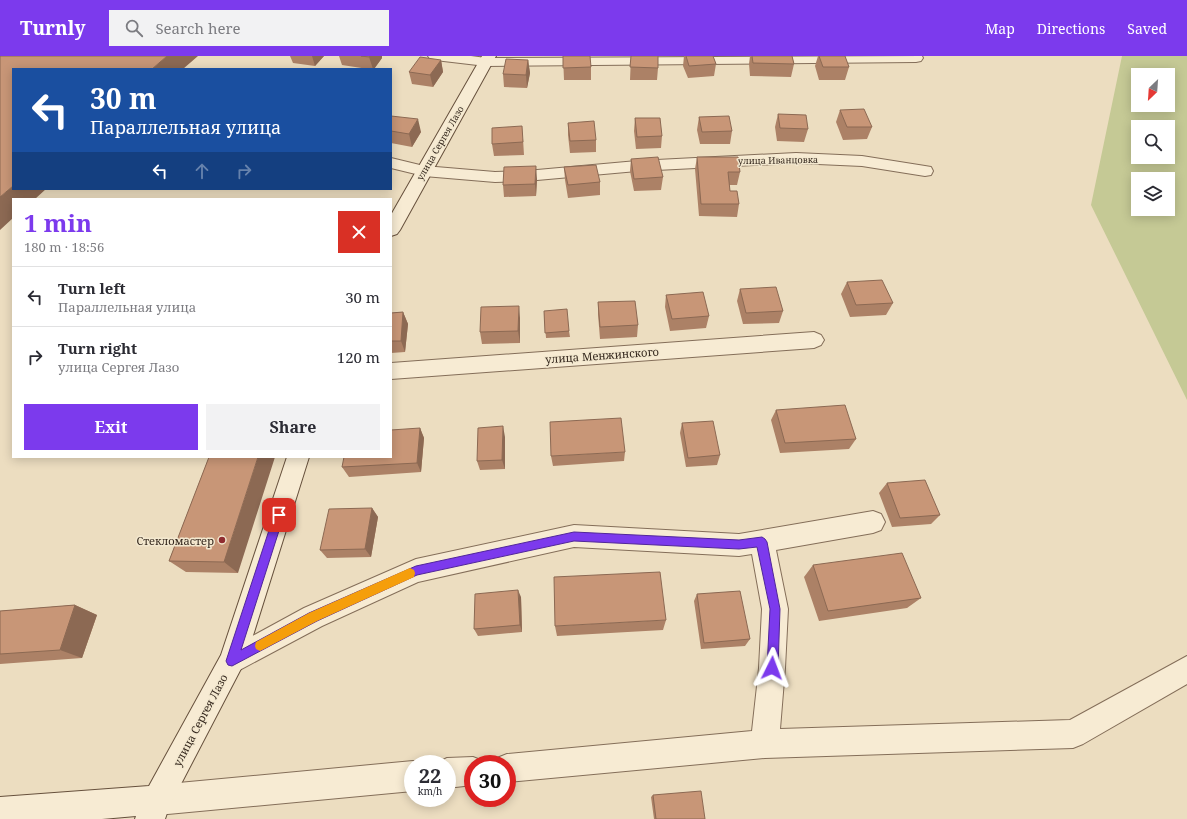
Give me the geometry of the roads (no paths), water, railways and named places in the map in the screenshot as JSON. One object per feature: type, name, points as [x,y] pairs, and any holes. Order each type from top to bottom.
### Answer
[{"type":"street","points":[[435,56],[488,59],[916,58]]},
{"type":"street","name":"улица Сергея Лазо","points":[[392,228],[488,59]]},
{"type":"street","name":"улица Иванцовка","points":[[392,163],[424,171],[495,177],[526,176],[637,166],[796,158],[862,161],[925,171]]},
{"type":"street","name":"улица Менжинского","points":[[392,371],[814,340]]},
{"type":"street","name":"улица Сергея Лазо","points":[[154,809],[232,661],[298,458]]},
{"type":"street","points":[[232,661],[313,617],[416,571],[574,536],[739,545],[874,522]]},
{"type":"street","points":[[762,542],[775,609],[772,668],[765,744]]},
{"type":"street","points":[[516,767],[765,744],[1073,734],[1187,669]]},
{"type":"street","points":[[0,812],[154,809],[404,777]]},
{"type":"place","name":"Стекломастер","points":[[222,540]]}]
